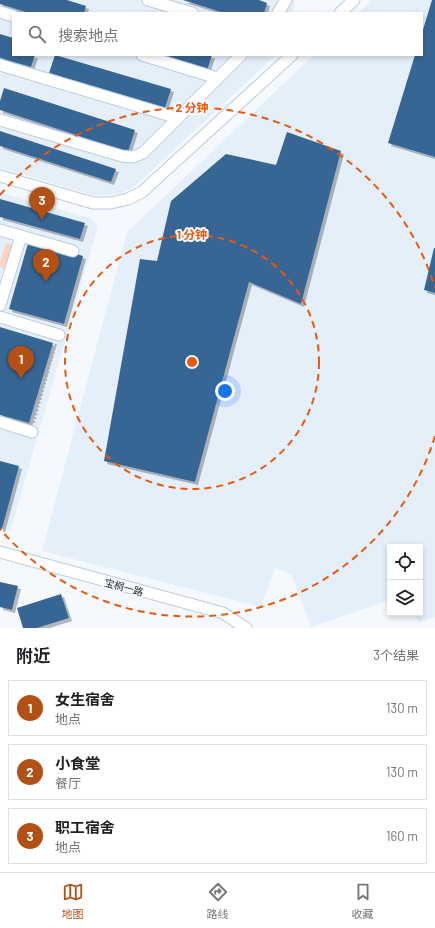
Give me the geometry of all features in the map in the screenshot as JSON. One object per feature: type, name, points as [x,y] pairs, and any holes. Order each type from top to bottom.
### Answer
[{"type":"street","points":[[148,0],[189,12]]},
{"type":"street","points":[[279,12],[286,0]]},
{"type":"street","points":[[341,12],[354,0]]},
{"type":"street","points":[[0,12],[12,16]]},
{"type":"street","points":[[145,56],[217,78]]},
{"type":"street","points":[[0,120],[122,156],[134,157],[143,153],[217,78],[241,56]]},
{"type":"street","points":[[0,176],[93,203],[111,203],[128,199],[142,192],[291,56]]},
{"type":"street","points":[[0,66],[178,118]]},
{"type":"street","points":[[0,230],[73,251]]},
{"type":"street","points":[[0,305],[21,236]]},
{"type":"street","points":[[0,317],[59,335]]},
{"type":"street","points":[[0,422],[32,432]]},
{"type":"street","name":"宝桐一路","points":[[0,552],[223,613],[246,628]]},
{"type":"path","points":[[32,432],[59,335]]},
{"type":"shaded area","points":[[0,0],[295,0],[293,12],[12,12],[12,56],[275,56],[135,186],[124,192],[110,195],[93,195],[0,168]]},
{"type":"shaded area","points":[[372,0],[435,0],[435,617],[419,622],[416,616],[423,616],[423,544],[387,544],[387,601],[311,627],[291,574],[275,568],[261,607],[42,551],[127,232],[313,56],[423,56],[423,12],[359,12]]},
{"type":"shaded area","points":[[0,192],[90,218],[98,226],[11,529],[0,531]]},
{"type":"shaded area","points":[[6,243],[13,245],[6,269],[0,267],[0,262]]},
{"type":"building","points":[[0,0],[67,0],[86,6],[84,12],[26,12],[0,4]]},
{"type":"building","points":[[183,0],[259,0],[267,3],[264,12],[221,12]]},
{"type":"building","points":[[432,0],[435,0],[435,157],[388,143],[415,56],[423,56],[423,30]]},
{"type":"building","points":[[0,34],[12,38],[12,56],[35,56],[31,67],[0,58]]},
{"type":"building","points":[[55,56],[58,56],[171,89],[165,108],[49,73]]},
{"type":"building","points":[[161,56],[212,56],[207,71]]},
{"type":"building","points":[[4,88],[135,130],[128,152],[0,110],[0,101]]},
{"type":"building","points":[[0,131],[116,169],[111,182],[0,146]]},
{"type":"building","points":[[287,132],[341,151],[301,304],[249,282],[195,482],[104,461],[140,259],[157,261],[171,201],[226,154],[276,165]]},
{"type":"building","points":[[0,199],[85,223],[80,239],[0,217]]},
{"type":"building","points":[[29,240],[83,256],[64,324],[9,309]]},
{"type":"building","points":[[435,248],[435,293],[424,290]]},
{"type":"building","points":[[0,327],[53,343],[29,423],[0,415]]},
{"type":"building","points":[[0,461],[19,466],[2,529],[0,529]]},
{"type":"building","points":[[0,582],[18,586],[12,610],[0,607]]},
{"type":"building","points":[[61,594],[69,618],[37,628],[23,628],[17,608]]},
{"type":"place","name":"职工宿舍","points":[[42,220]]},
{"type":"place","name":"小食堂","points":[[46,282]]},
{"type":"place","name":"女生宿舍","points":[[21,379]]}]
